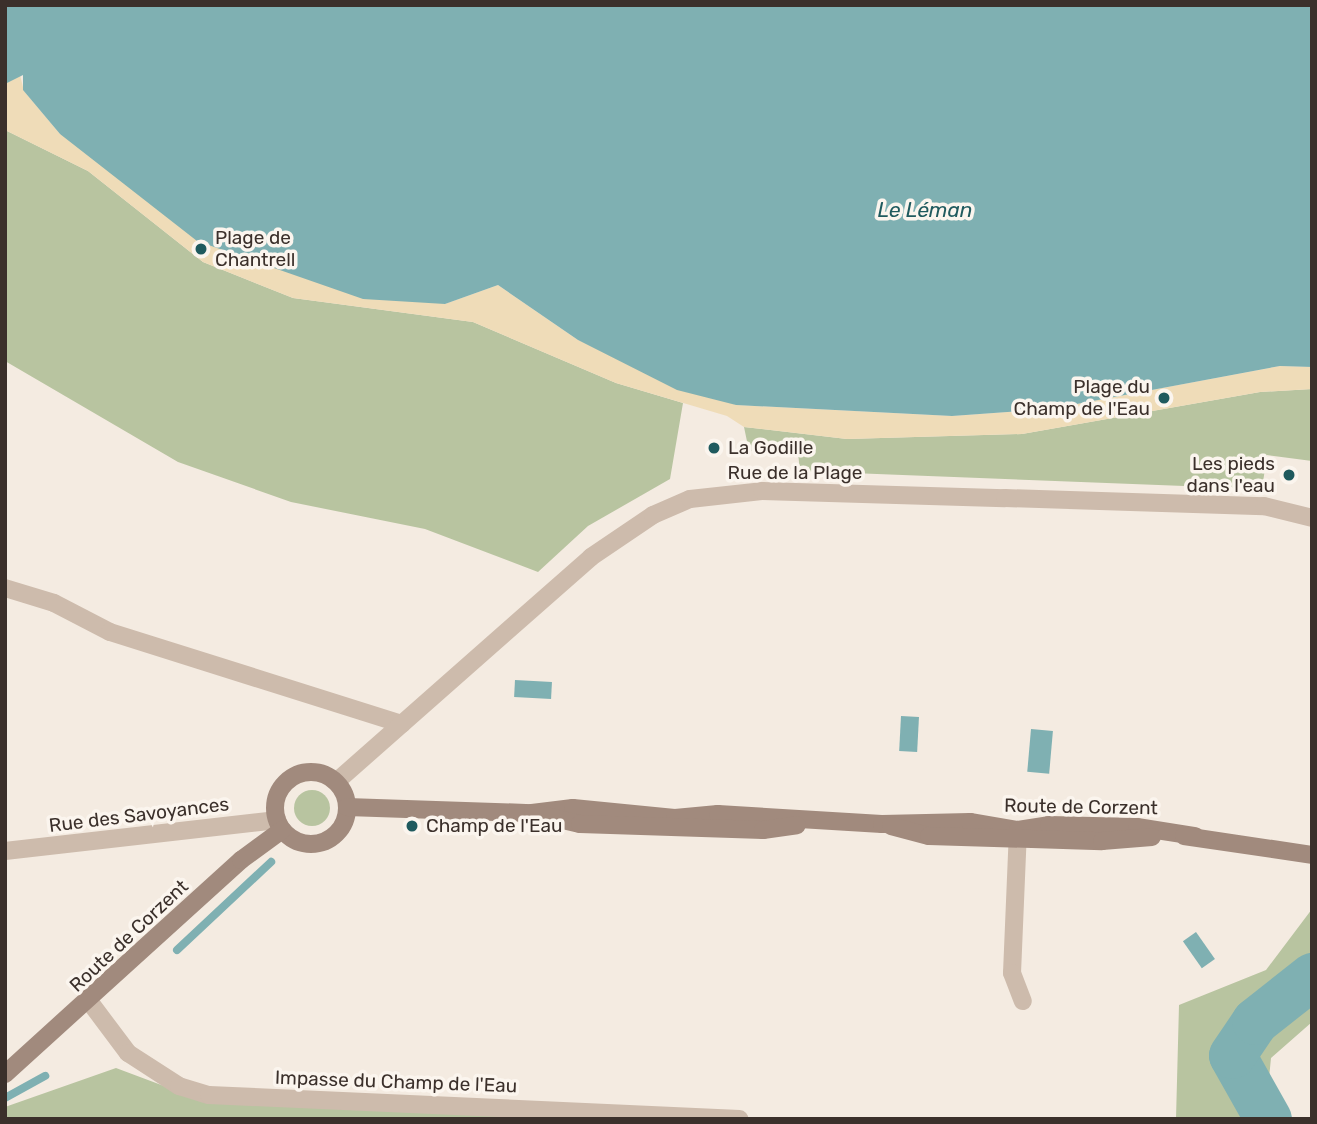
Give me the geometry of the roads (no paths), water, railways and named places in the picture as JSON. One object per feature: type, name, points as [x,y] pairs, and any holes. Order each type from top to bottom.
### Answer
[{"type":"street","name":"Rue de la Plage","points":[[336,782],[602,548],[653,515],[709,495],[762,491],[1250,506],[1312,518]]},
{"type":"street","points":[[5,588],[54,603],[110,632],[401,724]]},
{"type":"street","points":[[317,773],[336,782],[347,807],[342,826],[323,842],[298,842],[280,825],[277,797],[295,776],[317,773]]},
{"type":"street","name":"Route de Corzent","points":[[347,807],[532,813],[573,808],[674,818],[718,814],[882,824],[970,822],[1017,834],[1049,825],[1137,827],[1312,855]]},
{"type":"street","name":"Route de Corzent","points":[[5,1074],[89,1001],[280,825]]},
{"type":"street","name":"Rue des Savoyances","points":[[5,851],[280,825]]},
{"type":"street","points":[[1017,834],[1013,974],[1023,1001]]},
{"type":"street","name":"Impasse du Champ de l'Eau","points":[[89,1001],[128,1053],[179,1086],[209,1095],[739,1119]]},
{"type":"water","name":"Le Léman","points":[[5,5],[1312,5],[1312,367],[1280,366],[1050,409],[952,416],[736,405],[677,390],[578,340],[498,285],[445,304],[363,299],[197,241],[60,134],[23,90],[23,75],[5,84]]},
{"type":"water","points":[[515,680],[552,682],[551,699],[514,697]]},
{"type":"water","points":[[901,716],[919,717],[917,752],[899,751]]},
{"type":"water","points":[[1031,729],[1053,731],[1049,774],[1027,772]]},
{"type":"water","points":[[1196,932],[1215,959],[1202,968],[1183,941]]},
{"type":"waterway","points":[[177,950],[271,862]]},
{"type":"waterway","points":[[1268,1119],[1232,1055],[1255,1021],[1312,976]]},
{"type":"waterway","points":[[5,1098],[45,1076]]},
{"type":"place","name":"Plage de Chantrell","points":[[201,249]]},
{"type":"place","name":"Plage du Champ de l'Eau","points":[[1164,398]]},
{"type":"place","name":"La Godille","points":[[714,448]]},
{"type":"place","name":"Les pieds dans l'eau","points":[[1289,475]]},
{"type":"place","name":"Champ de l'Eau","points":[[412,826]]}]
